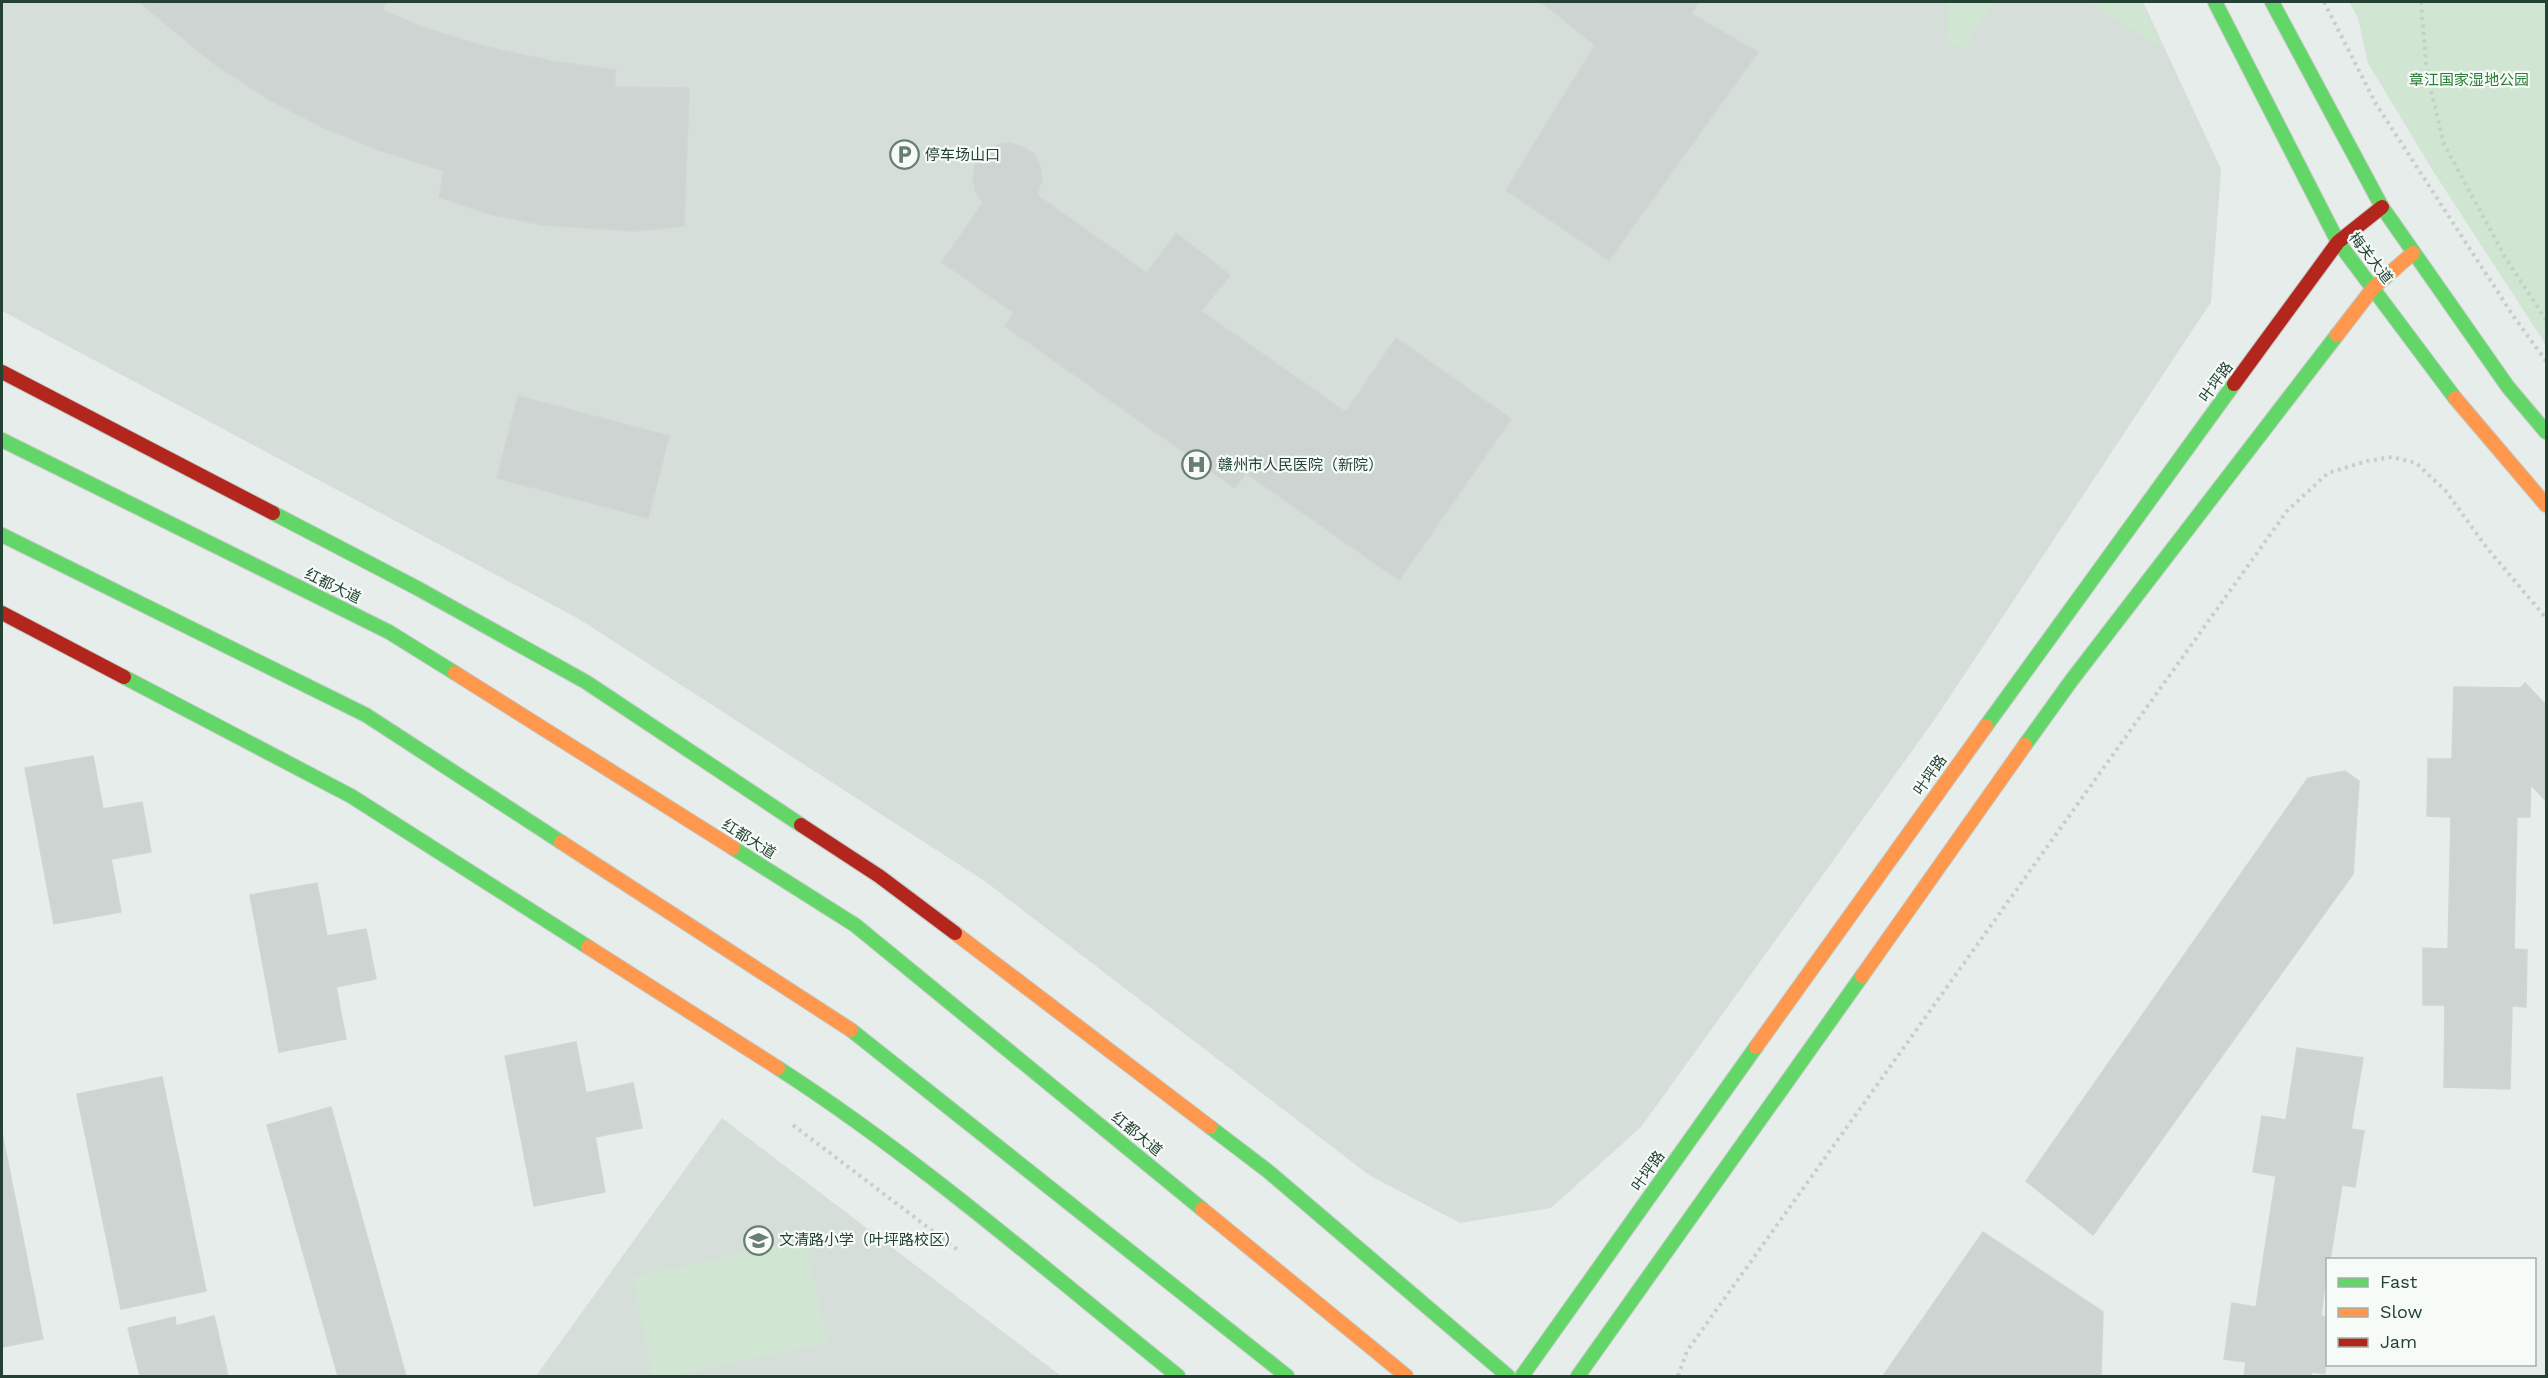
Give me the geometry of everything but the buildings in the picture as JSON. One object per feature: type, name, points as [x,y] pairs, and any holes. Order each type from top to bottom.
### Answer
[{"type":"street","name":"梅关大道","points":[[2215,2],[2338,242],[2472,420],[2547,505]]},
{"type":"street","points":[[2272,2],[2382,207],[2412,253],[2508,387],[2547,432]]},
{"type":"street","name":"叶坪路","points":[[1522,1377],[2030,664],[2338,242],[2382,207]]},
{"type":"street","points":[[1578,1377],[2071,681],[2374,287],[2412,253]]},
{"type":"street","points":[[2,372],[417,588],[586,682],[869,870],[1269,1172],[1508,1377]]},
{"type":"street","name":"红都大道","points":[[2,440],[389,632],[855,925],[1406,1377]]},
{"type":"street","points":[[2,535],[366,715],[846,1026],[1287,1377]]},
{"type":"street","points":[[2,613],[351,796],[829,1101],[909,1160],[1178,1377]]},
{"type":"path","points":[[2324,2],[2376,104],[2508,307],[2547,361]]},
{"type":"path","points":[[2421,2],[2427,74],[2444,144],[2505,257],[2547,320]]},
{"type":"path","points":[[1678,1377],[1687,1351],[2287,511],[2328,473],[2367,461],[2392,457],[2416,463],[2445,490],[2487,548],[2547,618]]},
{"type":"path","points":[[784,1119],[963,1255]]},
{"type":"shaded area","name":"赣州市人民医院（新院）","points":[[2,2],[2143,2],[2221,169],[2211,302],[1935,719],[1641,1127],[1551,1208],[1460,1223],[1369,1175],[986,882],[579,619],[2,311]]},
{"type":"shaded area","name":"文清路小学（叶坪路校区）","points":[[722,1118],[1061,1376],[536,1376]]},
{"type":"green space","points":[[1949,2],[1994,2],[1963,50],[1946,39]]},
{"type":"green space","points":[[2088,2],[2141,2],[2163,49]]},
{"type":"green space","name":"章江国家湿地公园","points":[[2349,2],[2546,2],[2546,345],[2433,171],[2368,63],[2358,18]]},
{"type":"green space","points":[[805,1240],[828,1343],[671,1376],[653,1376],[632,1277]]},
{"type":"traffic: fast","points":[[2215,2],[2338,242],[2455,398]]},
{"type":"traffic: fast","points":[[2272,2],[2382,207],[2508,387],[2546,432]]},
{"type":"traffic: fast","points":[[2025,745],[2071,681],[2337,335]]},
{"type":"traffic: fast","points":[[1986,726],[2234,384]]},
{"type":"traffic: fast","points":[[2,440],[389,632],[455,673]]},
{"type":"traffic: fast","points":[[273,513],[417,588],[586,682],[801,825]]},
{"type":"traffic: fast","points":[[2,535],[366,715],[561,842]]},
{"type":"traffic: fast","points":[[124,677],[351,796],[588,947]]},
{"type":"traffic: fast","points":[[733,848],[855,925],[1202,1209]]},
{"type":"traffic: fast","points":[[1578,1376],[1862,976]]},
{"type":"traffic: fast","points":[[851,1030],[1287,1376]]},
{"type":"traffic: fast","points":[[1522,1376],[1756,1047]]},
{"type":"traffic: fast","points":[[778,1068],[882,1140],[932,1178],[1178,1376]]},
{"type":"traffic: fast","points":[[1210,1127],[1269,1172],[1508,1376]]},
{"type":"traffic: slow","points":[[2337,335],[2374,287],[2413,253]]},
{"type":"traffic: slow","points":[[2455,398],[2546,505]]},
{"type":"traffic: slow","points":[[455,673],[733,848]]},
{"type":"traffic: slow","points":[[1756,1047],[1986,726]]},
{"type":"traffic: slow","points":[[1862,976],[2025,745]]},
{"type":"traffic: slow","points":[[561,842],[851,1030]]},
{"type":"traffic: slow","points":[[955,933],[1210,1127]]},
{"type":"traffic: slow","points":[[588,947],[778,1068]]},
{"type":"traffic: slow","points":[[1202,1209],[1406,1376]]},
{"type":"traffic: jam","points":[[2234,384],[2338,242],[2382,207]]},
{"type":"traffic: jam","points":[[2,372],[273,513]]},
{"type":"traffic: jam","points":[[2,613],[124,677]]},
{"type":"traffic: jam","points":[[801,825],[879,876],[955,933]]},
{"type":"place","name":"停车场山口","points":[[904,155]]},
{"type":"place","name":"赣州市人民医院（新院）","points":[[1197,465]]},
{"type":"place","name":"文清路小学（叶坪路校区）","points":[[758,1240]]}]
